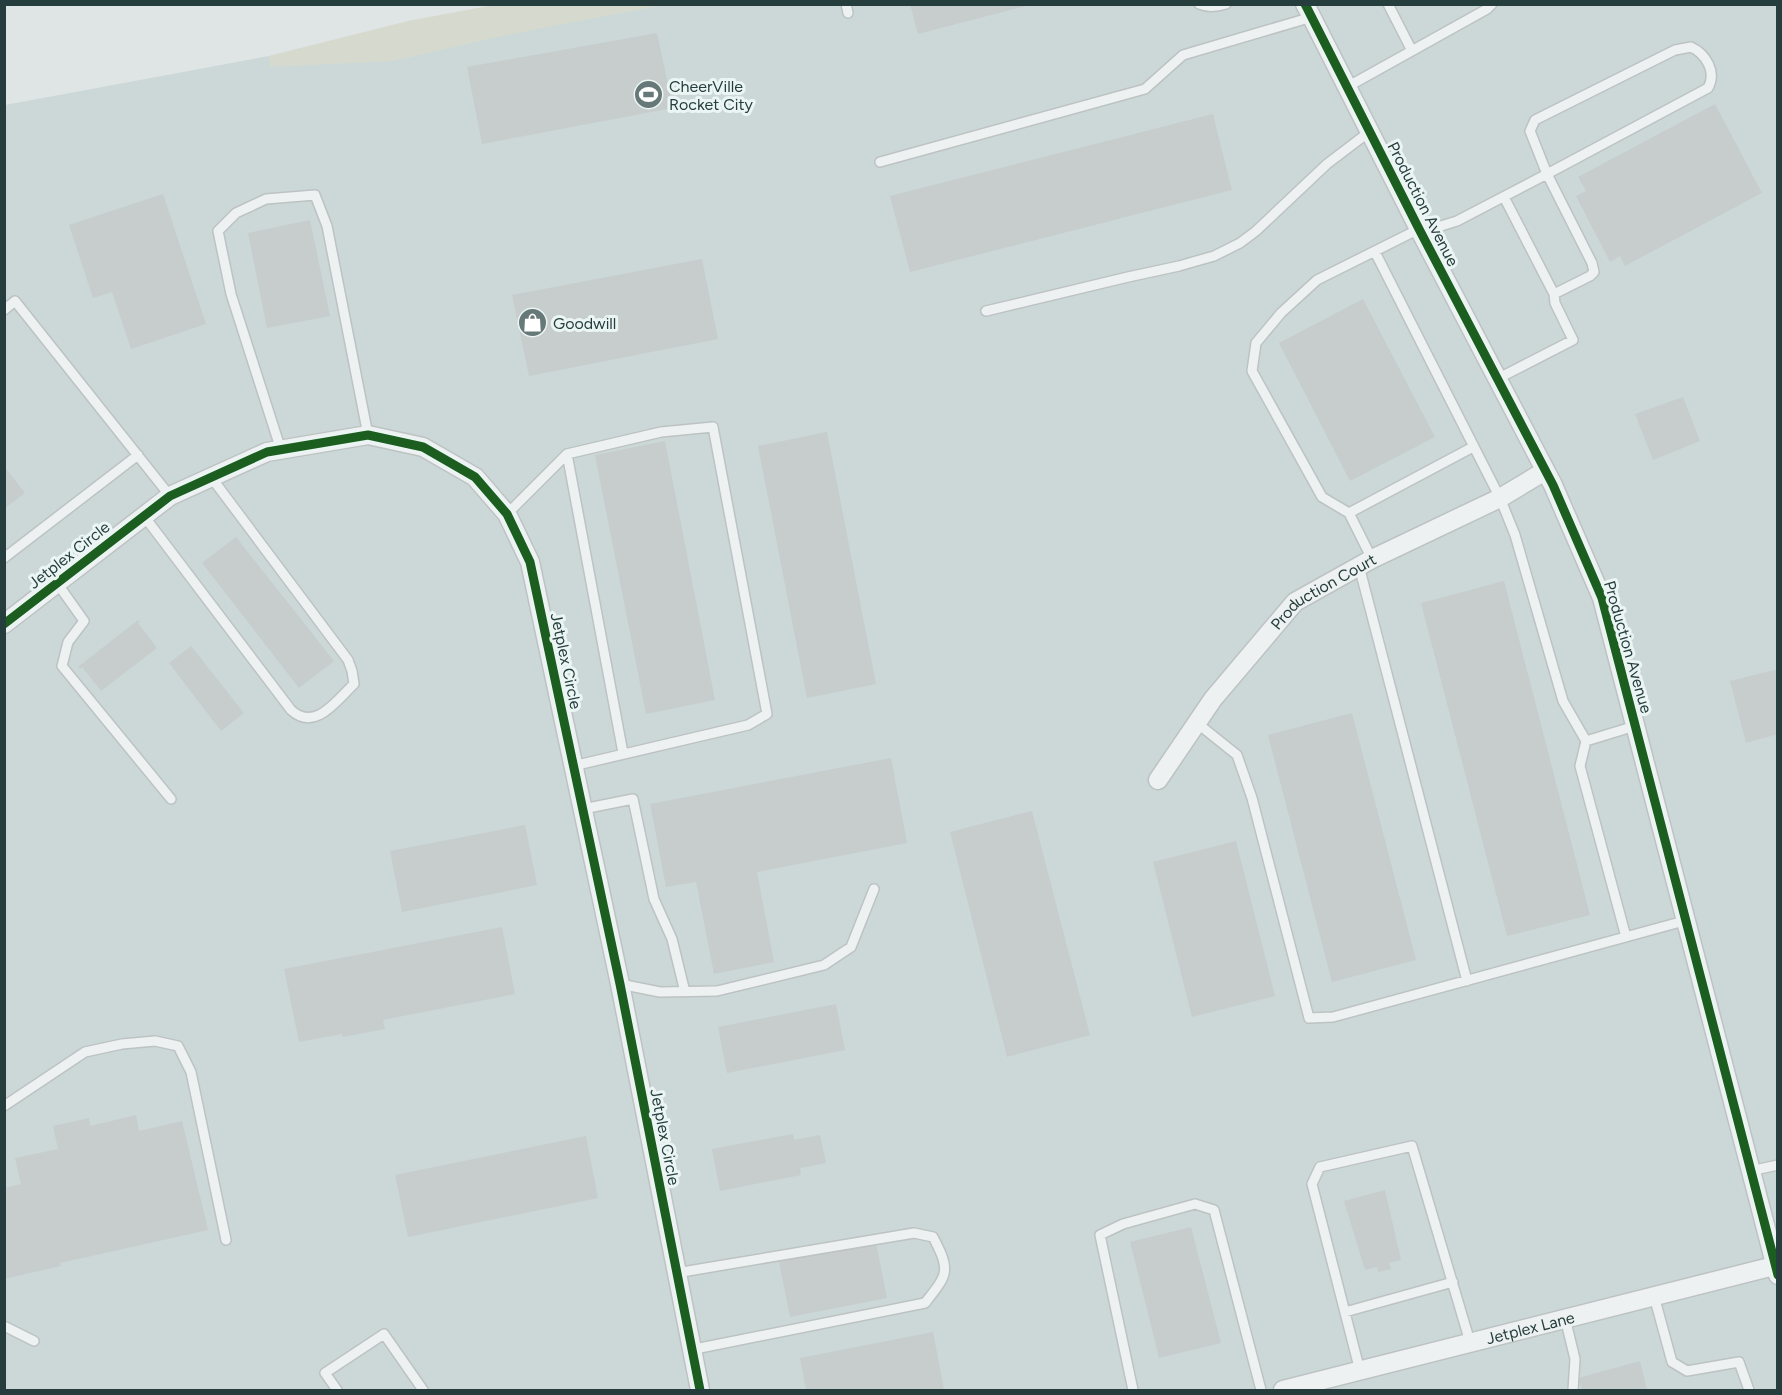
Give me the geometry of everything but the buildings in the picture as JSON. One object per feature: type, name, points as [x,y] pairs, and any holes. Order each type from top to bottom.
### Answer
[{"type":"street","name":"Production Avenue","points":[[1309,11],[1369,132],[1545,471],[1602,598],[1684,921],[1777,1268]]},
{"type":"street","name":"Jetplex Circle","points":[[4,624],[170,496],[267,452],[368,435],[423,447],[475,477],[507,514],[530,562],[620,984],[690,1350],[700,1390]]},
{"type":"street","name":"Production Court","points":[[1158,780],[1213,699],[1295,602],[1366,563],[1500,498],[1545,471]]},
{"type":"street","name":"Jetplex Lane","points":[[1283,1390],[1654,1296],[1777,1268]]},
{"type":"lane","points":[[1199,4],[1206,7],[1226,4]]},
{"type":"lane","points":[[1388,4],[1411,50]]},
{"type":"lane","points":[[1347,87],[1487,9],[1492,4]]},
{"type":"lane","points":[[880,162],[1145,89],[1183,55],[1309,11]]},
{"type":"lane","points":[[1467,981],[1366,563],[1349,513],[1322,497],[1252,370],[1256,343],[1281,313],[1317,280],[1419,229],[1457,221],[1504,197],[1547,174],[1701,93],[1710,84],[1711,74],[1706,58],[1700,51],[1691,47],[1675,50],[1535,120],[1530,131],[1547,174],[1594,268],[1590,276],[1554,294]]},
{"type":"lane","points":[[986,311],[1214,256],[1240,243],[1256,231],[1327,164],[1369,132]]},
{"type":"lane","points":[[281,450],[231,294],[218,231],[236,213],[266,199],[315,195],[327,226],[368,435]]},
{"type":"lane","points":[[1497,379],[1573,340],[1555,303],[1554,294],[1504,197]]},
{"type":"lane","points":[[1375,252],[1500,498],[1515,535],[1563,701],[1586,741],[1580,766],[1626,937]]},
{"type":"lane","points":[[4,310],[15,301],[170,496]]},
{"type":"lane","points":[[507,514],[567,454],[661,432],[713,427],[767,714],[748,725],[573,766]]},
{"type":"lane","points":[[1349,513],[1473,447]]},
{"type":"lane","points":[[567,454],[623,753]]},
{"type":"lane","points":[[4,558],[138,455]]},
{"type":"lane","points":[[144,516],[291,710],[300,718],[310,718],[324,712],[354,684],[348,660],[211,477]]},
{"type":"lane","points":[[57,583],[84,621],[68,642],[62,666],[171,799]]},
{"type":"lane","points":[[1197,723],[1238,755],[1252,798],[1309,1018],[1333,1017],[1684,921]]},
{"type":"lane","points":[[1586,741],[1635,726]]},
{"type":"lane","points":[[583,809],[633,799],[654,899],[672,939],[685,992]]},
{"type":"lane","points":[[620,984],[660,992],[717,991],[824,965],[851,947],[874,889]]},
{"type":"lane","points":[[4,1106],[85,1052],[122,1044],[155,1041],[178,1046],[191,1072],[226,1240]]},
{"type":"lane","points":[[1360,1371],[1312,1184],[1320,1167],[1412,1146],[1470,1342]]},
{"type":"lane","points":[[1750,1171],[1778,1165]]},
{"type":"lane","points":[[1133,1390],[1100,1235],[1123,1224],[1194,1204],[1214,1210],[1261,1390]]},
{"type":"lane","points":[[676,1273],[914,1233],[933,1237],[944,1258],[944,1279],[925,1304],[690,1350]]},
{"type":"lane","points":[[1345,1312],[1453,1282]]},
{"type":"lane","points":[[1654,1296],[1672,1362],[1687,1371],[1739,1362],[1749,1390]]},
{"type":"lane","points":[[1565,1318],[1575,1359],[1573,1390]]},
{"type":"lane","points":[[4,1326],[34,1341]]},
{"type":"lane","points":[[337,1390],[325,1373],[384,1334],[423,1390]]},
{"type":"shaded area","points":[[499,4],[663,5],[511,34],[392,61],[270,67],[269,56],[408,21]]},
{"type":"shaded area","points":[[585,5],[1777,5],[1777,1390],[5,1390],[5,105],[269,56]]},
{"type":"cycle path","points":[[1305,4],[1553,485],[1602,598],[1778,1275]]},
{"type":"cycle path","points":[[4,624],[170,496],[267,452],[368,435],[423,447],[475,477],[507,514],[530,562],[620,984],[700,1390]]},
{"type":"place","name":"CheerVille Rocket City","points":[[648,95]]},
{"type":"place","name":"Goodwill","points":[[532,323]]}]
